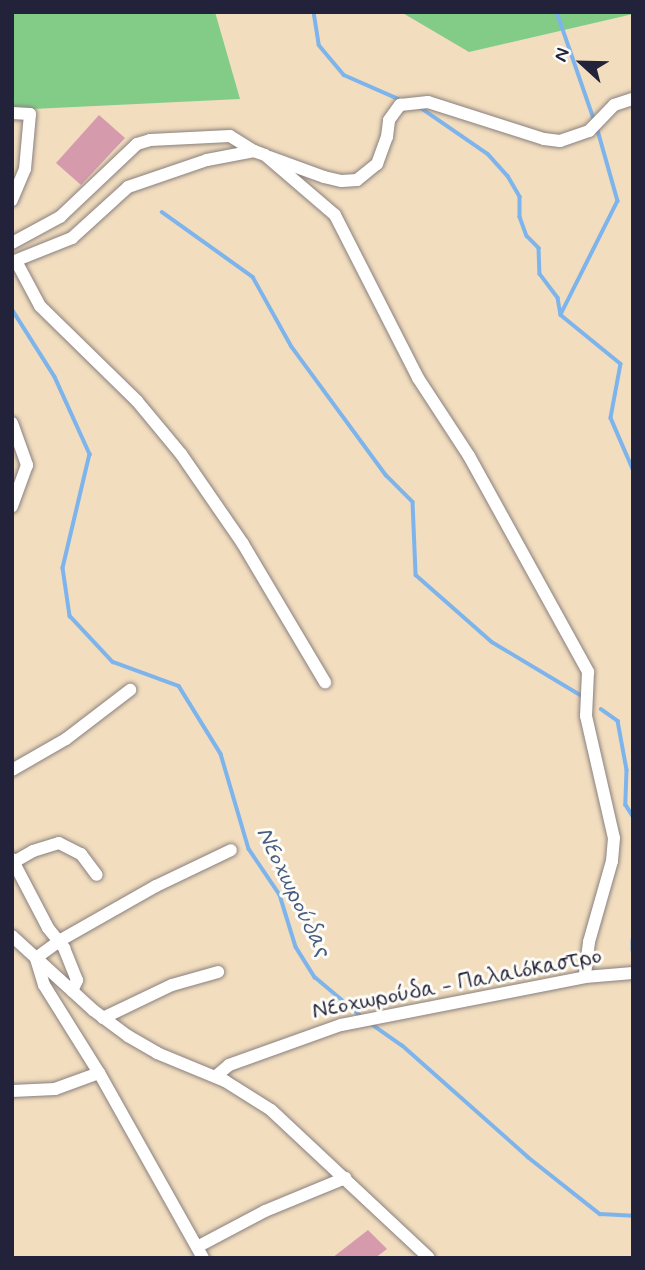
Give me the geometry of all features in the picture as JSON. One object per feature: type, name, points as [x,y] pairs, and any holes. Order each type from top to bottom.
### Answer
[{"type":"street","points":[[12,243],[60,217],[137,144],[150,140],[230,136],[260,153],[324,177],[342,181],[357,180],[377,164],[387,137],[389,120],[400,105],[428,102],[544,139],[560,141],[589,131],[614,105],[633,99]]},
{"type":"street","points":[[12,113],[30,114],[24,177],[12,200]]},
{"type":"street","points":[[324,682],[237,535],[176,447],[137,401],[40,306],[14,261],[72,238],[128,187],[207,160],[260,153],[335,215],[418,378],[476,468],[588,672],[586,716],[614,838],[612,861],[589,942],[585,977]]},
{"type":"street","points":[[12,423],[19,456],[26,470],[12,506]]},
{"type":"street","points":[[12,770],[66,739],[130,690]]},
{"type":"street","points":[[72,991],[77,980],[59,941],[48,928],[13,861],[59,843],[81,854],[97,875]]},
{"type":"street","points":[[36,958],[59,941],[231,850]]},
{"type":"street","points":[[12,936],[103,1018],[147,1048],[216,1076],[271,1111],[429,1258]]},
{"type":"street","points":[[36,958],[44,985],[99,1073],[200,1252],[265,1211],[345,1178]]},
{"type":"street","points":[[103,1018],[172,985],[218,972]]},
{"type":"street","name":"Νεοχωρούδα - Παλαιόκαστρο","points":[[216,1076],[229,1065],[341,1025],[585,977],[633,973]]},
{"type":"street","points":[[12,1091],[55,1089],[99,1073]]},
{"type":"green space","points":[[12,12],[215,12],[240,99],[12,110]]},
{"type":"green space","points":[[401,12],[633,12],[633,14],[469,52]]},
{"type":"building","points":[[99,115],[125,138],[81,185],[56,163]]},
{"type":"building","points":[[368,1230],[387,1249],[375,1258],[332,1258]]},
{"type":"waterway","points":[[314,12],[319,45],[344,75],[401,100]]},
{"type":"waterway","name":"Νεοχωρούδας","points":[[557,12],[594,119]]},
{"type":"waterway","points":[[421,108],[488,154],[508,176],[520,197],[520,217],[527,236],[539,248],[540,274],[558,298],[561,315]]},
{"type":"waterway","name":"Νεοχωρούδας","points":[[597,127],[618,201],[561,315],[621,364],[611,418],[633,469]]},
{"type":"waterway","name":"Νεοχωρούδας","points":[[162,212],[253,277],[292,347],[386,475],[413,502],[416,575],[492,642],[584,697]]},
{"type":"waterway","name":"Νεοχωρούδας","points":[[12,309],[55,377],[90,454],[63,568],[70,616],[113,662],[179,686],[221,754],[249,849],[280,895],[296,947],[315,977],[361,1016]]},
{"type":"waterway","name":"Νεοχωρούδας","points":[[601,709],[618,721],[627,770],[626,805],[633,816]]},
{"type":"waterway","name":"Νεοχωρούδας","points":[[633,940],[633,950]]},
{"type":"waterway","name":"Νεοχωρούδας","points":[[370,1023],[402,1045],[528,1157],[600,1214],[633,1216]]}]
